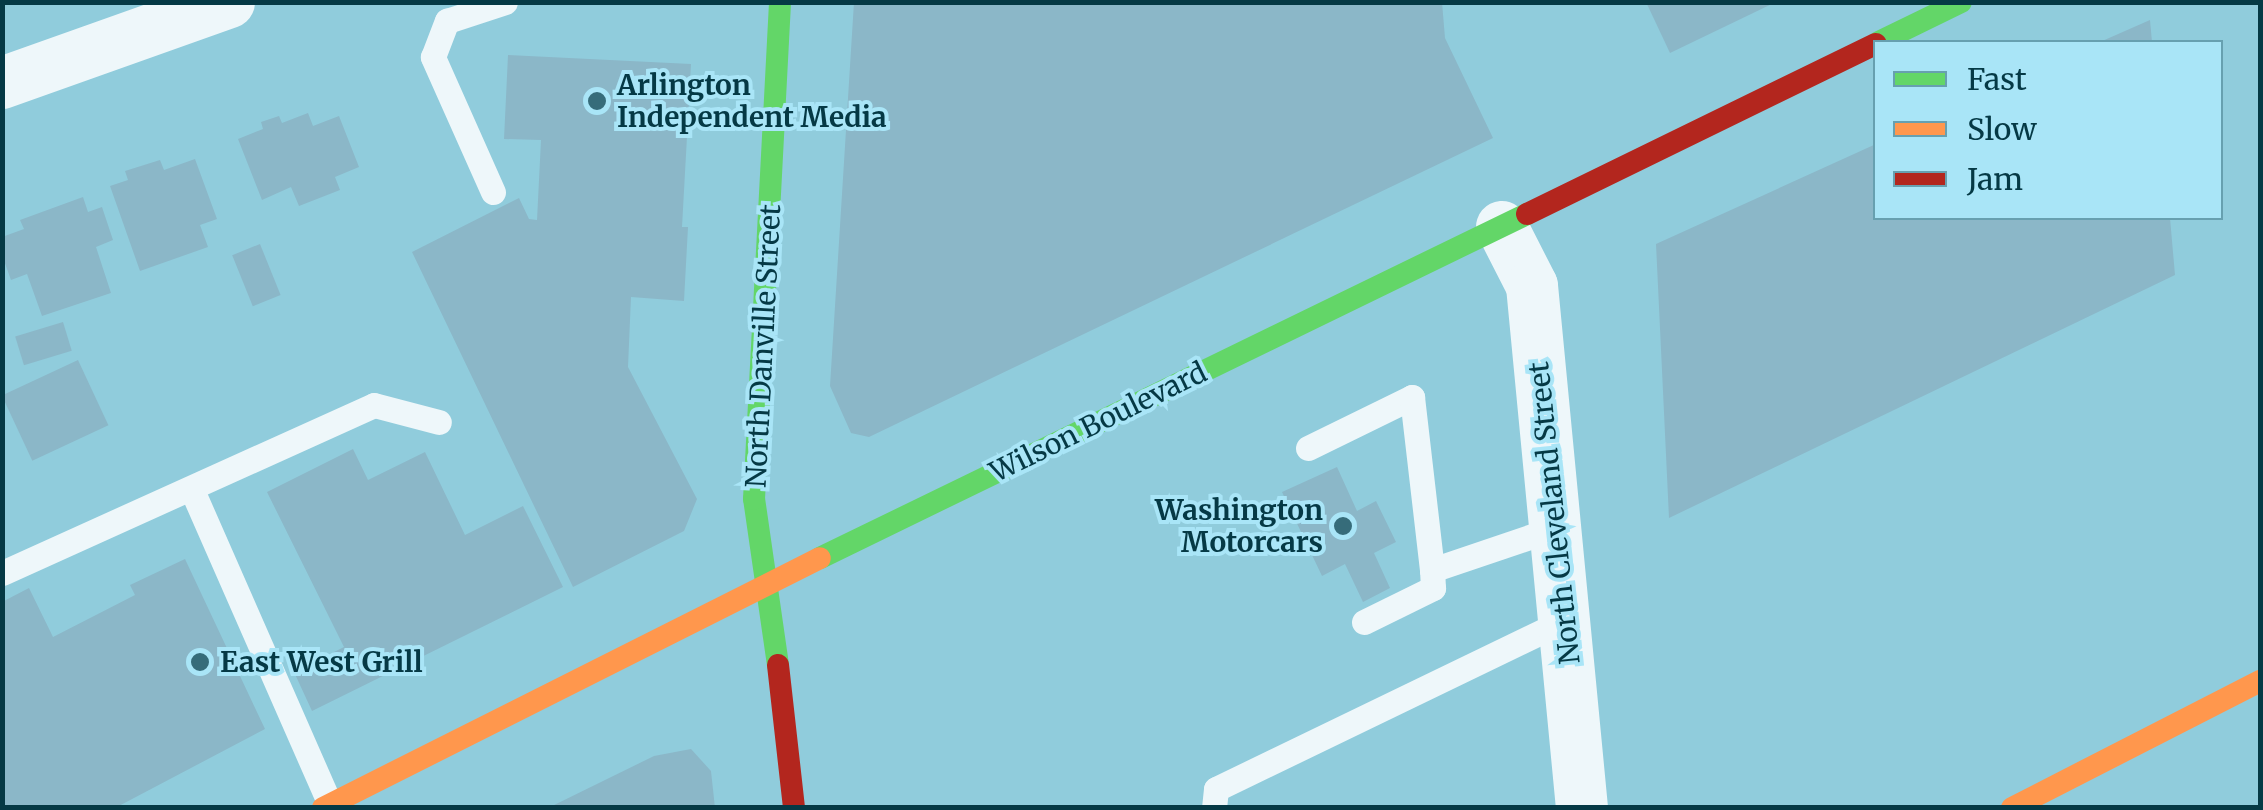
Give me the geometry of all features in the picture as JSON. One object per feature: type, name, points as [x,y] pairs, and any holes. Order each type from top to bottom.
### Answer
[{"type":"main road","name":"North Danville Street","points":[[780,2],[754,499],[769,583],[794,808]]},
{"type":"main road","name":"Wilson Boulevard","points":[[1886,40],[1962,2]]},
{"type":"main road","name":"Wilson Boulevard","points":[[326,806],[769,583],[1873,46]]},
{"type":"main road","points":[[2012,808],[2260,682]]},
{"type":"street","points":[[2,82],[230,2]]},
{"type":"street","name":"North Cleveland Street","points":[[1502,226],[1532,286],[1582,808]]},
{"type":"lane","points":[[493,192],[434,57],[447,21],[505,2]]},
{"type":"lane","points":[[1308,448],[1412,397],[1433,588],[1364,622]]},
{"type":"lane","points":[[2,573],[374,406],[439,422]]},
{"type":"lane","points":[[192,490],[326,806]]},
{"type":"lane","points":[[1432,570],[1556,528]]},
{"type":"lane","points":[[1215,798],[1565,620]]},
{"type":"building","points":[[854,2],[1442,2],[1445,38],[1493,138],[869,437],[851,433],[830,386]]},
{"type":"building","points":[[1646,2],[1776,2],[1670,53]]},
{"type":"building","points":[[2150,20],[2152,40],[2105,40]]},
{"type":"building","points":[[508,55],[691,64],[682,227],[688,227],[684,301],[631,297],[628,367],[697,499],[684,531],[573,587],[412,252],[519,198],[529,219],[537,220],[541,140],[504,139]]},
{"type":"building","points":[[308,113],[313,126],[339,116],[359,167],[335,177],[340,190],[299,206],[291,187],[262,200],[238,139],[263,129],[261,122],[279,116],[282,123]]},
{"type":"building","points":[[1873,145],[1873,220],[2170,220],[2175,275],[1669,518],[1656,244]]},
{"type":"building","points":[[195,159],[217,219],[200,225],[208,247],[140,271],[110,186],[128,180],[125,171],[160,160],[164,170]]},
{"type":"building","points":[[83,197],[88,212],[102,207],[113,240],[96,247],[111,293],[42,316],[27,274],[11,280],[2,255],[2,237],[24,229],[20,220]]},
{"type":"building","points":[[260,244],[281,295],[253,306],[232,255]]},
{"type":"building","points":[[63,322],[72,351],[24,365],[15,337]]},
{"type":"building","points":[[78,360],[108,425],[32,461],[2,395]]},
{"type":"building","points":[[353,449],[368,480],[425,452],[465,535],[523,506],[563,587],[312,711],[294,672],[344,647],[267,492]]},
{"type":"building","name":"Washington Motorcars","points":[[1337,467],[1357,511],[1376,501],[1396,542],[1374,553],[1390,588],[1363,602],[1345,564],[1322,576],[1282,492]]},
{"type":"building","points":[[185,559],[265,729],[115,808],[7,808],[2,799],[2,602],[29,588],[53,637],[135,595],[130,585]]},
{"type":"building","points":[[691,749],[711,771],[715,808],[548,808],[654,756]]},
{"type":"traffic: fast","points":[[778,665],[754,499],[780,2]]},
{"type":"traffic: fast","points":[[1883,40],[1961,2]]},
{"type":"traffic: fast","points":[[820,558],[1527,214]]},
{"type":"traffic: slow","points":[[323,808],[820,558]]},
{"type":"traffic: slow","points":[[2012,808],[2260,681]]},
{"type":"traffic: jam","points":[[1527,214],[1873,45]]},
{"type":"traffic: jam","points":[[778,665],[794,808]]},
{"type":"place","name":"Arlington Independent Media","points":[[597,101]]},
{"type":"place","name":"Washington Motorcars","points":[[1343,526]]},
{"type":"place","name":"East West Grill","points":[[200,662]]}]
